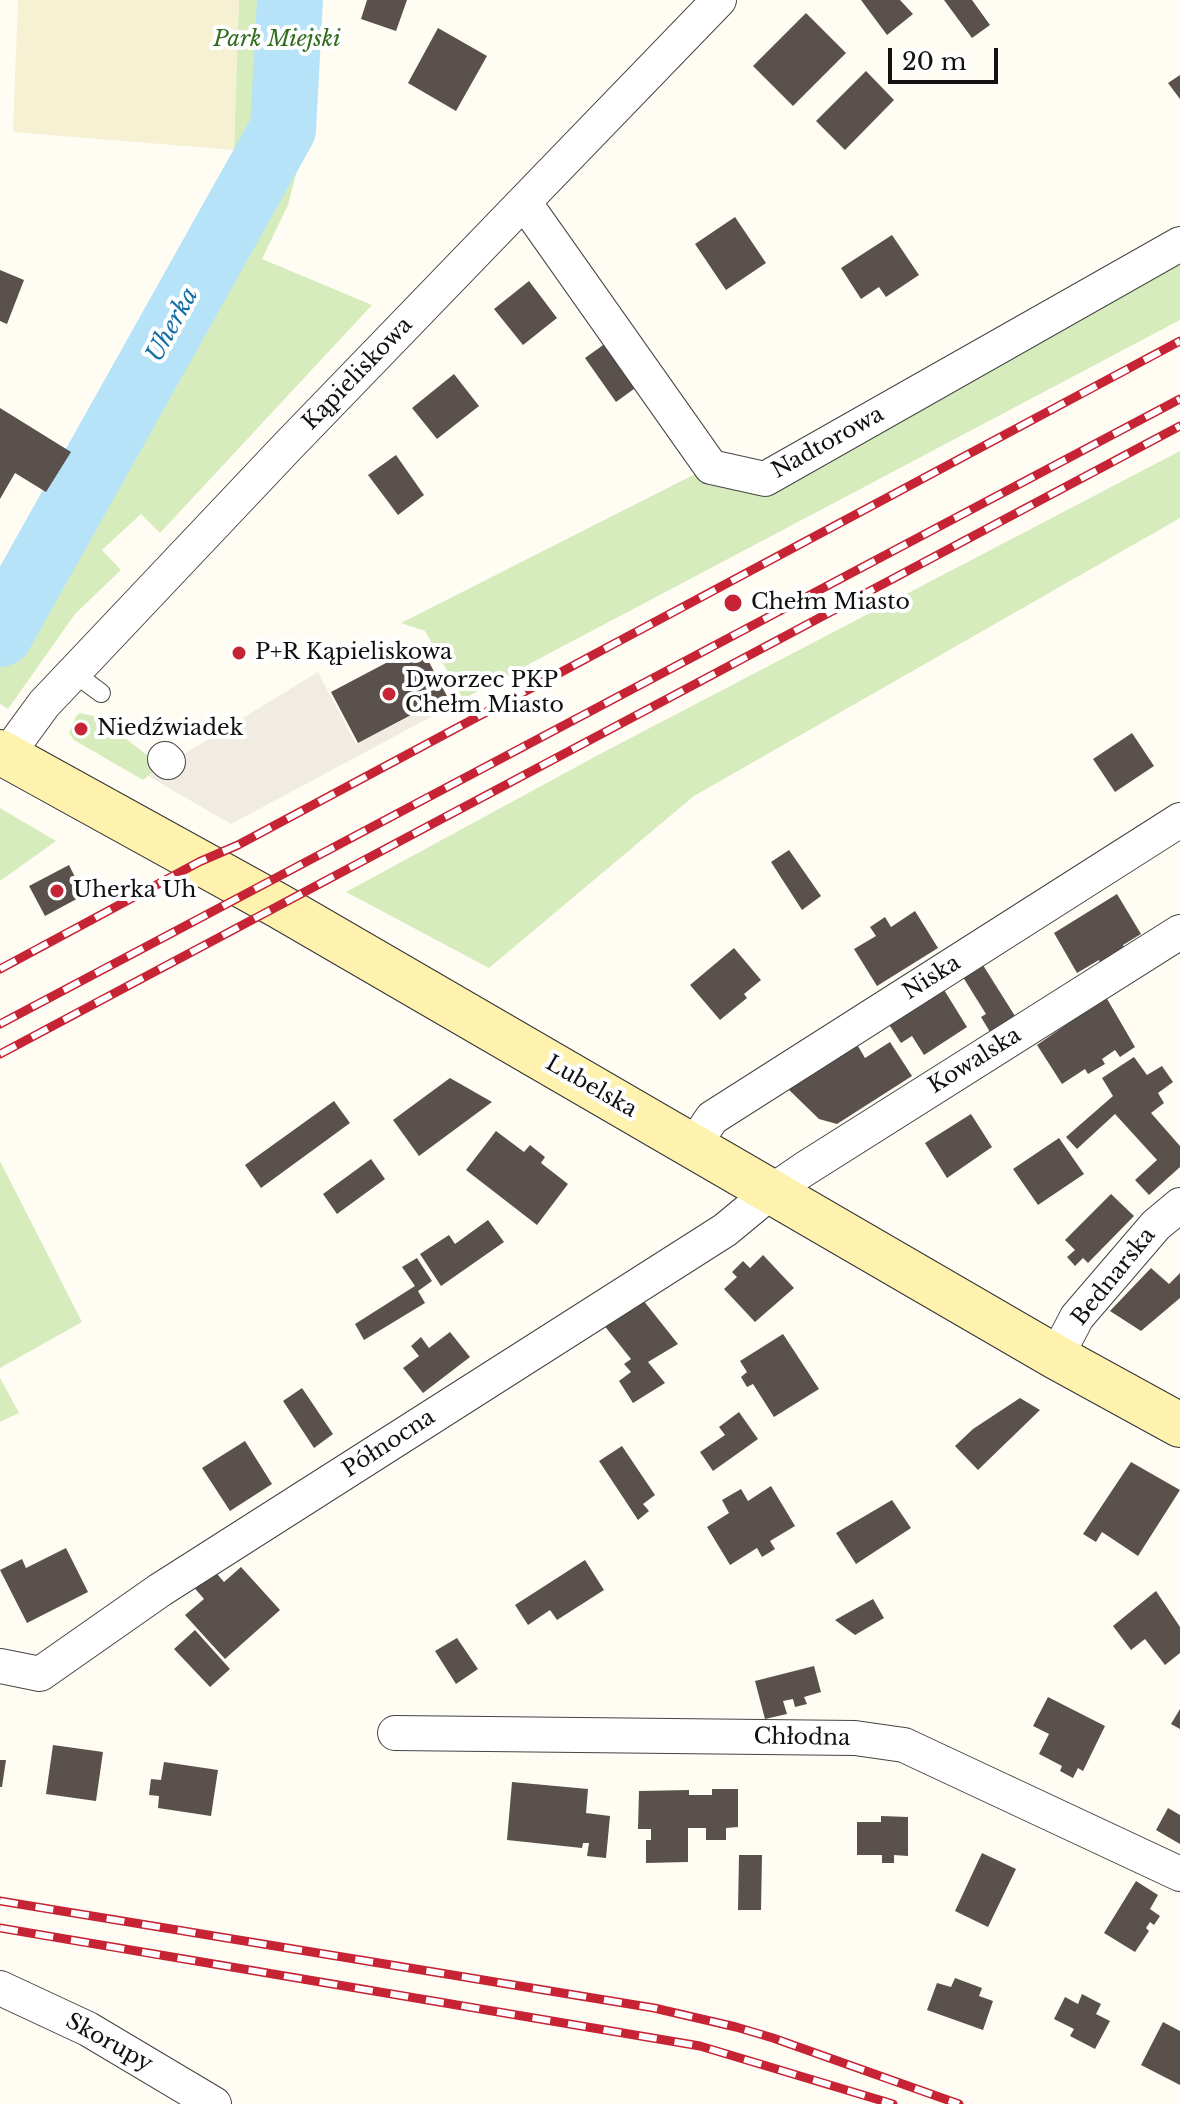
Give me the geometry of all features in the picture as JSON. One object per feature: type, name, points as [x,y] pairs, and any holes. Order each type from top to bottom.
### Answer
[{"type":"main road","name":"Lubelska","points":[[3,754],[279,906],[1056,1357],[1180,1425]]},
{"type":"street","name":"Kąpieliskowa","points":[[3,754],[44,704],[288,446],[719,0]]},
{"type":"street","name":"Nadtorowa","points":[[524,202],[711,467],[765,479],[1180,244]]},
{"type":"street","name":"Niska","points":[[693,1146],[712,1118],[1180,820]]},
{"type":"street","name":"Kowalska","points":[[771,1192],[1180,932]]},
{"type":"street","name":"Północna","points":[[0,1666],[40,1674],[160,1590],[725,1230],[771,1192]]},
{"type":"street","name":"Bednarska","points":[[1056,1357],[1077,1317],[1156,1225],[1180,1205]]},
{"type":"street","name":"Chłodna","points":[[395,1733],[855,1738],[904,1745],[1180,1874]]},
{"type":"street","name":"Skorupy","points":[[0,1988],[88,2029],[214,2104]]},
{"type":"lane","points":[[74,673],[101,693]]},
{"type":"shaded area","points":[[18,0],[239,0],[234,150],[13,132]]},
{"type":"shaded area","points":[[318,672],[356,744],[453,694],[457,703],[231,824],[148,776]]},
{"type":"green space","name":"Park Miejski","points":[[239,0],[320,0],[310,120],[288,205],[262,259],[372,305],[160,533],[141,514],[102,550],[121,570],[75,614],[8,709],[0,704],[0,612],[66,495],[206,229],[197,223],[234,150]]},
{"type":"green space","points":[[1180,251],[1180,320],[463,699],[425,631],[401,623],[701,471],[765,478]]},
{"type":"green space","points":[[1180,451],[1180,518],[694,796],[489,968],[346,892],[600,754]]},
{"type":"green space","points":[[80,713],[98,717],[161,766],[143,780],[74,740],[69,733]]},
{"type":"green space","points":[[0,808],[56,841],[0,881]]},
{"type":"green space","points":[[0,1161],[82,1322],[0,1368]]},
{"type":"green space","points":[[0,1378],[19,1413],[0,1422]]},
{"type":"building","points":[[367,0],[407,0],[396,31],[361,19]]},
{"type":"building","points":[[861,0],[900,0],[913,14],[887,35]]},
{"type":"building","points":[[944,0],[972,0],[990,25],[972,38]]},
{"type":"building","points":[[806,13],[846,53],[793,106],[753,66]]},
{"type":"building","points":[[438,28],[487,56],[456,111],[408,83]]},
{"type":"building","points":[[866,71],[894,100],[845,150],[816,121]]},
{"type":"building","points":[[1180,75],[1180,99],[1168,83]]},
{"type":"building","points":[[735,217],[766,263],[726,290],[695,244]]},
{"type":"building","points":[[892,235],[919,275],[886,297],[879,287],[861,299],[841,268]]},
{"type":"building","points":[[0,270],[24,280],[7,324],[0,321]]},
{"type":"building","points":[[529,281],[557,318],[523,345],[494,309]]},
{"type":"building","points":[[606,343],[638,386],[616,402],[585,358]]},
{"type":"building","points":[[454,374],[479,406],[437,439],[412,408]]},
{"type":"building","points":[[0,408],[71,452],[46,492],[15,473],[0,499]]},
{"type":"building","points":[[396,455],[424,495],[398,515],[368,475]]},
{"type":"building","name":"Dworzec PKP Chełm Miasto","points":[[420,645],[447,696],[358,743],[331,692]]},
{"type":"building","points":[[1132,733],[1154,766],[1115,792],[1093,759]]},
{"type":"building","points":[[789,850],[821,896],[802,910],[771,862]]},
{"type":"building","name":"Uherka Uh","points":[[69,865],[84,895],[45,916],[29,886]]},
{"type":"building","points":[[1117,894],[1141,934],[1123,945],[1125,950],[1101,965],[1099,960],[1077,973],[1054,933]]},
{"type":"building","points":[[915,911],[938,948],[877,986],[854,949],[876,936],[870,927],[885,917],[891,927]]},
{"type":"building","points":[[734,948],[761,980],[744,994],[747,998],[720,1020],[690,985]]},
{"type":"building","points":[[981,962],[1015,1016],[990,1032],[981,1017],[986,1014],[961,974]]},
{"type":"building","points":[[941,985],[967,1027],[924,1055],[912,1036],[901,1043],[886,1020]]},
{"type":"building","points":[[1106,997],[1135,1047],[1120,1057],[1115,1050],[1102,1059],[1105,1064],[1088,1074],[1085,1069],[1062,1084],[1037,1045]]},
{"type":"building","points":[[855,1041],[865,1058],[890,1042],[912,1076],[837,1124],[819,1119],[785,1086]]},
{"type":"building","points":[[1134,1057],[1147,1075],[1162,1066],[1173,1082],[1158,1093],[1164,1103],[1151,1113],[1180,1146],[1180,1167],[1149,1195],[1135,1180],[1157,1160],[1115,1114],[1077,1149],[1066,1137],[1113,1096],[1102,1078]]},
{"type":"building","points":[[450,1078],[492,1102],[419,1156],[393,1120]]},
{"type":"building","points":[[334,1101],[350,1123],[261,1188],[245,1165]]},
{"type":"building","points":[[971,1114],[992,1147],[947,1178],[925,1143]]},
{"type":"building","points":[[496,1131],[524,1152],[530,1145],[545,1157],[541,1163],[568,1184],[537,1225],[466,1170]]},
{"type":"building","points":[[1059,1138],[1084,1174],[1038,1205],[1013,1169]]},
{"type":"building","points":[[371,1159],[385,1179],[337,1214],[323,1194]]},
{"type":"building","points":[[1111,1194],[1134,1216],[1088,1263],[1083,1258],[1075,1266],[1067,1257],[1075,1250],[1065,1240]]},
{"type":"building","points":[[488,1220],[504,1242],[441,1286],[420,1254],[449,1235],[455,1244]]},
{"type":"building","points":[[763,1255],[794,1288],[755,1322],[724,1289],[737,1277],[732,1272],[743,1261],[750,1268]]},
{"type":"building","points":[[417,1258],[432,1281],[418,1291],[425,1303],[364,1340],[355,1324],[415,1286],[402,1267]]},
{"type":"building","points":[[1151,1268],[1169,1284],[1180,1273],[1180,1298],[1141,1331],[1110,1311]]},
{"type":"building","points":[[643,1300],[678,1344],[648,1362],[665,1383],[633,1403],[619,1381],[631,1372],[624,1364],[631,1359],[603,1324]]},
{"type":"building","points":[[450,1332],[470,1357],[423,1393],[403,1368],[419,1356],[411,1346],[421,1337],[429,1348]]},
{"type":"building","points":[[783,1334],[819,1389],[774,1417],[753,1384],[747,1387],[741,1377],[747,1372],[740,1361]]},
{"type":"building","points":[[302,1388],[333,1434],[314,1448],[283,1401]]},
{"type":"building","points":[[1020,1398],[1040,1410],[978,1470],[955,1446],[973,1429]]},
{"type":"building","points":[[739,1412],[758,1439],[713,1471],[700,1452],[725,1435],[719,1427]]},
{"type":"building","points":[[245,1441],[272,1484],[230,1511],[202,1468]]},
{"type":"building","points":[[622,1446],[655,1495],[643,1504],[649,1511],[638,1520],[599,1461]]},
{"type":"building","points":[[1131,1462],[1180,1490],[1138,1556],[1102,1532],[1096,1542],[1083,1534]]},
{"type":"building","points":[[771,1486],[795,1526],[770,1541],[775,1549],[762,1557],[757,1548],[730,1565],[707,1527],[729,1513],[722,1500],[741,1489],[748,1501]]},
{"type":"building","points":[[892,1500],[911,1528],[856,1564],[836,1533]]},
{"type":"building","points":[[66,1548],[88,1592],[27,1623],[0,1570],[22,1559],[26,1568]]},
{"type":"building","points":[[585,1560],[604,1590],[557,1620],[550,1610],[528,1625],[515,1605]]},
{"type":"building","points":[[241,1567],[280,1610],[225,1659],[185,1615],[204,1599],[191,1584],[212,1568],[224,1582]]},
{"type":"building","points":[[1156,1591],[1180,1627],[1180,1653],[1165,1665],[1145,1639],[1131,1650],[1113,1626]]},
{"type":"building","points":[[873,1599],[884,1618],[855,1635],[835,1620]]},
{"type":"building","points":[[195,1630],[230,1669],[210,1687],[174,1649]]},
{"type":"building","points":[[457,1638],[478,1669],[456,1684],[435,1651]]},
{"type":"building","points":[[814,1666],[821,1692],[804,1697],[807,1704],[795,1707],[793,1699],[783,1701],[787,1714],[765,1719],[755,1681]]},
{"type":"building","points":[[1048,1697],[1105,1726],[1083,1771],[1078,1768],[1073,1778],[1060,1771],[1062,1766],[1039,1754],[1049,1734],[1033,1726]]},
{"type":"building","points":[[1180,1709],[1180,1729],[1171,1724]]},
{"type":"building","points":[[53,1745],[103,1752],[96,1801],[46,1794]]},
{"type":"building","points":[[0,1760],[6,1760],[2,1787],[0,1787]]},
{"type":"building","points":[[164,1762],[218,1770],[211,1816],[158,1808],[159,1796],[149,1795],[151,1779],[161,1780]]},
{"type":"building","points":[[512,1782],[588,1789],[586,1813],[610,1816],[606,1858],[587,1856],[589,1843],[583,1843],[582,1848],[507,1840]]},
{"type":"building","points":[[712,1789],[738,1789],[738,1827],[726,1828],[726,1840],[706,1840],[706,1828],[688,1828],[688,1862],[646,1863],[646,1840],[651,1840],[651,1829],[638,1829],[639,1791],[689,1790],[689,1795],[712,1795]]},
{"type":"building","points":[[1168,1808],[1180,1815],[1180,1844],[1156,1830]]},
{"type":"building","points":[[881,1816],[908,1817],[908,1856],[894,1855],[894,1863],[882,1863],[882,1855],[857,1855],[857,1822],[881,1822]]},
{"type":"building","points":[[982,1853],[1016,1869],[988,1927],[955,1911]]},
{"type":"building","points":[[739,1855],[762,1855],[761,1910],[738,1910]]},
{"type":"building","points":[[1136,1881],[1158,1895],[1150,1909],[1160,1916],[1154,1925],[1150,1922],[1146,1928],[1149,1931],[1135,1952],[1104,1933]]},
{"type":"building","points":[[955,1978],[982,1988],[979,1996],[993,2001],[983,2030],[927,2010],[937,1983],[951,1987]]},
{"type":"building","points":[[1082,1994],[1101,2004],[1096,2014],[1110,2021],[1095,2049],[1070,2036],[1074,2029],[1054,2019],[1065,1997],[1078,2004]]},
{"type":"building","points":[[1163,2022],[1180,2031],[1180,2085],[1141,2065]]},
{"type":"waterway","name":"Uherka","points":[[0,634],[283,129],[290,0]]},
{"type":"railway","points":[[0,969],[1180,341]]},
{"type":"railway","points":[[0,1024],[1180,399]]},
{"type":"railway","points":[[0,1054],[1180,426]]},
{"type":"railway","points":[[0,1901],[654,2008],[773,2038],[959,2104]]},
{"type":"railway","points":[[0,1928],[700,2046],[893,2104]]},
{"type":"place","name":"Chełm Miasto","points":[[733,603]]},
{"type":"place","name":"P+R Kąpieliskowa","points":[[239,653]]},
{"type":"place","name":"Dworzec PKP Chełm Miasto","points":[[389,694]]},
{"type":"place","name":"Niedźwiadek","points":[[81,729]]},
{"type":"place","name":"Uherka Uh","points":[[57,891]]}]
